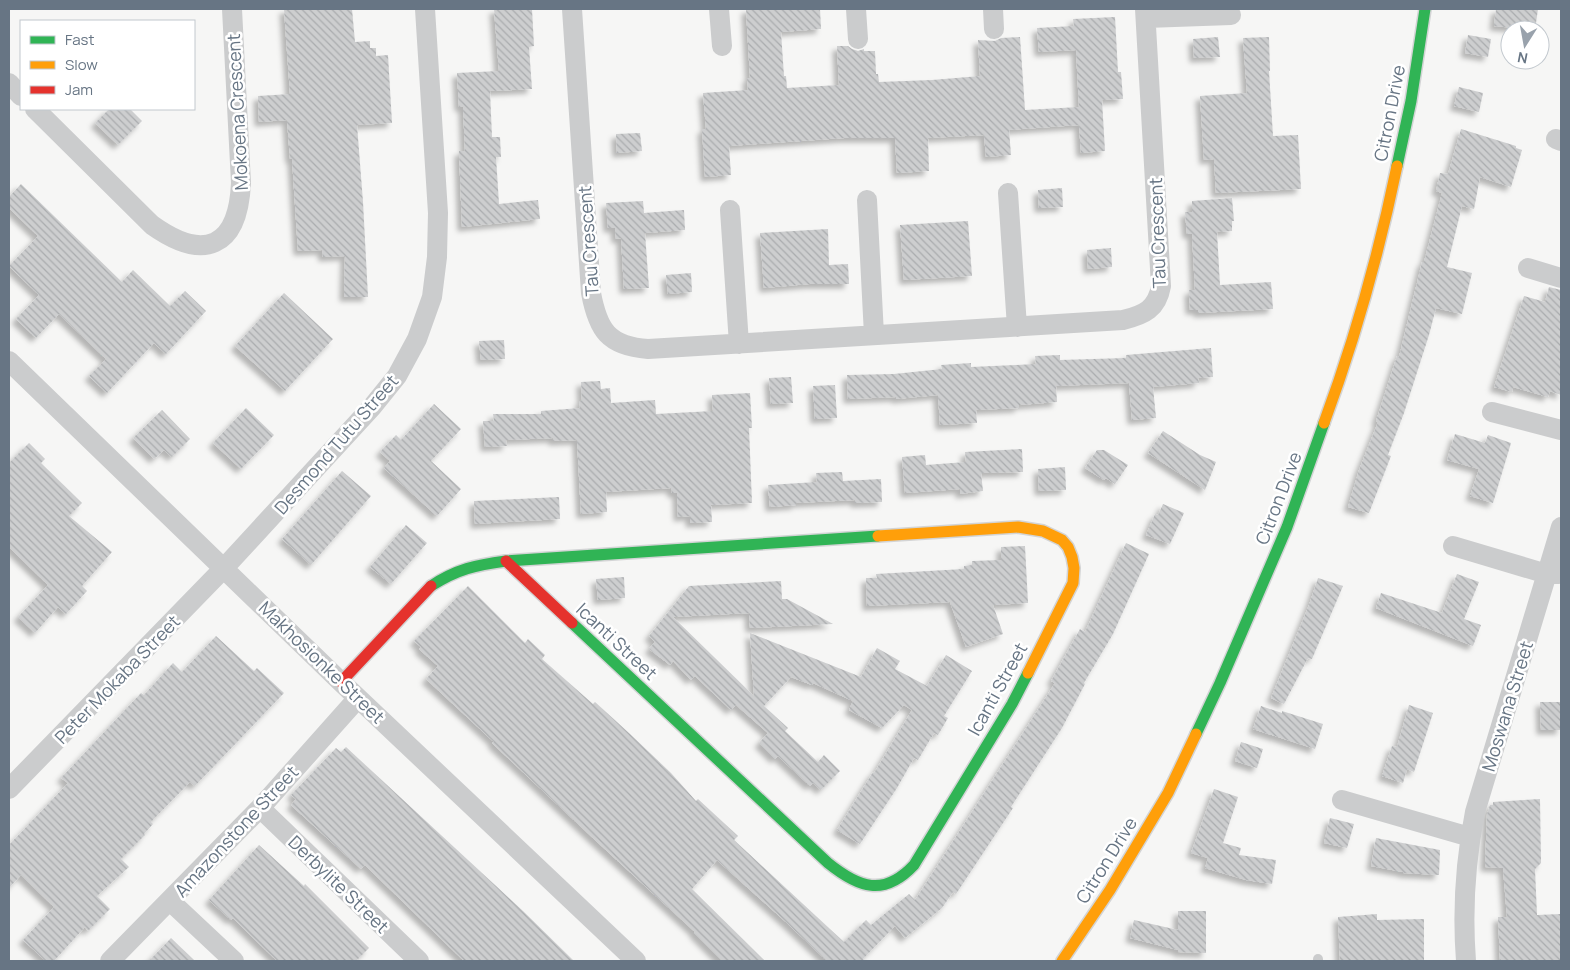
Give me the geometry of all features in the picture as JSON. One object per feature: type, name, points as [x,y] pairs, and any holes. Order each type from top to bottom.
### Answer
[{"type":"street","name":"Mokoena Crescent","points":[[36,110],[152,225],[183,243],[199,247],[211,245],[225,234],[236,220],[240,202],[241,183],[232,9]]},
{"type":"street","name":"Desmond Tutu Street","points":[[224,568],[372,407],[397,376],[417,339],[432,297],[437,257],[438,214],[425,9]]},
{"type":"street","name":"Tau Crescent","points":[[572,9],[591,293],[594,311],[602,328],[614,340],[630,348],[648,349],[1123,320],[1140,316],[1152,308],[1159,296],[1161,271],[1145,13],[1231,15]]},
{"type":"street","points":[[719,9],[722,46]]},
{"type":"street","points":[[856,9],[858,39]]},
{"type":"street","points":[[993,9],[994,29]]},
{"type":"street","name":"Citron Drive","points":[[1062,961],[1110,890],[1168,793],[1220,683],[1287,527],[1342,374],[1385,223],[1411,101],[1425,9]]},
{"type":"street","points":[[9,83],[20,95]]},
{"type":"street","points":[[1008,193],[1017,327]]},
{"type":"street","points":[[867,200],[874,335]]},
{"type":"street","points":[[730,210],[739,344]]},
{"type":"street","points":[[1528,268],[1561,278]]},
{"type":"street","name":"Makhosionke Street","points":[[9,361],[341,682],[636,961]]},
{"type":"street","points":[[1492,412],[1561,430]]},
{"type":"street","name":"Icanti Street","points":[[341,682],[429,587],[449,574],[477,565],[506,560],[1018,527],[1039,529],[1052,533],[1059,538],[1067,545],[1072,556],[1074,570],[1073,583],[1012,704],[924,848],[912,867],[899,880],[880,886],[859,884],[841,874],[828,863],[506,560]]},
{"type":"street","name":"Moswana Street","points":[[1466,961],[1463,901],[1467,857],[1475,812],[1554,574],[1561,527]]},
{"type":"street","points":[[1453,546],[1554,574]]},
{"type":"street","name":"Peter Mokaba Street","points":[[9,789],[224,568]]},
{"type":"street","name":"Amazonstone Street","points":[[110,961],[260,808],[358,698]]},
{"type":"street","points":[[1342,800],[1470,837]]},
{"type":"street","name":"Derbylite Street","points":[[260,808],[419,961]]},
{"type":"street","points":[[170,901],[234,961]]},
{"type":"building","points":[[284,9],[352,9],[355,42],[370,41],[370,48],[376,48],[376,56],[388,55],[392,123],[357,125],[368,297],[344,297],[345,256],[323,257],[322,250],[298,251],[292,159],[290,159],[287,120],[259,122],[258,96],[290,94]]},
{"type":"building","points":[[494,9],[532,9],[534,46],[529,47],[532,89],[490,91],[492,137],[500,137],[501,157],[496,157],[499,204],[538,200],[540,219],[462,227],[459,151],[465,151],[463,107],[459,107],[457,73],[499,71]]},
{"type":"building","points":[[746,9],[820,9],[821,29],[781,32],[784,76],[786,76],[787,88],[839,85],[837,46],[848,46],[858,51],[864,49],[864,51],[875,51],[876,74],[878,74],[879,82],[932,80],[980,76],[978,40],[995,41],[1001,38],[1020,37],[1025,110],[1079,107],[1076,50],[1039,52],[1037,28],[1074,26],[1073,19],[1115,17],[1118,72],[1121,72],[1123,99],[1102,100],[1105,151],[1081,153],[1079,125],[1009,130],[1011,155],[986,157],[984,135],[928,138],[929,171],[897,173],[895,138],[844,138],[729,146],[731,175],[705,177],[702,129],[706,129],[703,93],[748,90],[747,78],[750,78]]},
{"type":"building","points":[[1496,9],[1538,9],[1536,20],[1500,20],[1500,27],[1494,26]]},
{"type":"building","points":[[1468,35],[1491,39],[1488,57],[1465,53]]},
{"type":"building","points":[[1218,37],[1220,57],[1194,58],[1193,39]]},
{"type":"building","points":[[1269,37],[1273,136],[1298,135],[1301,189],[1216,193],[1214,159],[1204,160],[1200,96],[1247,93],[1243,38]]},
{"type":"building","points":[[1459,87],[1483,93],[1479,112],[1454,106]]},
{"type":"building","points":[[108,110],[131,110],[142,121],[118,145],[95,123]]},
{"type":"building","points":[[1461,129],[1516,146],[1516,148],[1522,150],[1511,187],[1480,177],[1474,209],[1462,206],[1447,267],[1472,273],[1462,314],[1436,308],[1404,413],[1388,455],[1391,456],[1369,513],[1348,507],[1359,470],[1378,422],[1376,421],[1397,356],[1399,357],[1422,262],[1424,262],[1442,193],[1436,191],[1440,173],[1448,174]]},
{"type":"building","points":[[640,133],[642,151],[617,153],[616,134]]},
{"type":"building","points":[[21,184],[122,282],[133,270],[170,306],[185,291],[206,311],[166,354],[154,343],[107,393],[89,376],[106,359],[59,314],[36,338],[16,319],[39,295],[9,266],[38,236],[9,208],[9,197]]},
{"type":"building","points":[[1062,188],[1063,207],[1039,208],[1038,190]]},
{"type":"building","points":[[1232,198],[1234,221],[1232,221],[1232,231],[1217,232],[1220,285],[1271,282],[1273,309],[1198,313],[1198,310],[1190,310],[1189,290],[1195,290],[1192,234],[1187,234],[1185,212],[1192,212],[1192,201]]},
{"type":"building","points":[[643,201],[644,213],[684,210],[685,230],[645,233],[649,288],[624,289],[621,238],[616,239],[615,228],[608,228],[606,203]]},
{"type":"building","points":[[968,221],[972,276],[904,280],[900,225]]},
{"type":"building","points":[[828,229],[829,265],[848,264],[849,284],[809,284],[764,288],[760,233]]},
{"type":"building","points":[[1111,248],[1112,267],[1088,269],[1087,250]]},
{"type":"building","points":[[691,273],[692,292],[668,294],[666,275]]},
{"type":"building","points":[[1549,287],[1561,290],[1561,395],[1550,391],[1548,397],[1513,387],[1512,392],[1494,387],[1524,296],[1545,302]]},
{"type":"building","points":[[284,293],[333,339],[285,391],[235,346]]},
{"type":"building","points":[[504,340],[505,359],[481,360],[479,341]]},
{"type":"building","points":[[1211,348],[1213,377],[1198,378],[1199,383],[1153,387],[1156,418],[1132,420],[1129,383],[1056,386],[1057,402],[1019,405],[1019,408],[976,410],[977,423],[940,425],[938,395],[896,399],[896,397],[848,399],[847,375],[894,374],[942,369],[941,365],[971,363],[971,367],[1036,364],[1035,356],[1060,355],[1060,360],[1126,358],[1126,355]]},
{"type":"building","points":[[791,377],[793,403],[771,404],[769,378]]},
{"type":"building","points":[[600,381],[601,389],[610,388],[611,403],[655,400],[656,414],[713,411],[712,395],[750,393],[752,428],[749,428],[752,503],[711,505],[712,522],[690,523],[690,516],[678,517],[677,493],[672,493],[671,488],[606,492],[607,512],[581,514],[577,440],[553,441],[553,438],[506,440],[507,446],[485,447],[483,421],[494,421],[493,414],[541,414],[541,411],[580,408],[579,401],[582,401],[581,382]]},
{"type":"building","points":[[835,385],[837,418],[815,419],[813,386]]},
{"type":"building","points":[[434,404],[461,429],[431,461],[461,489],[437,516],[384,468],[390,461],[380,452],[396,435],[401,440]]},
{"type":"building","points":[[246,408],[274,435],[241,469],[213,443]]},
{"type":"building","points":[[162,410],[190,439],[172,457],[164,450],[154,459],[133,438]]},
{"type":"building","points":[[1163,431],[1200,455],[1216,462],[1205,490],[1148,453]]},
{"type":"building","points":[[1455,434],[1485,443],[1488,435],[1511,443],[1493,503],[1470,496],[1479,469],[1447,460]]},
{"type":"building","points":[[29,443],[45,459],[41,463],[82,503],[69,516],[112,552],[82,586],[87,591],[66,614],[58,607],[35,633],[18,617],[48,585],[9,547],[9,463]]},
{"type":"building","points":[[1022,449],[1023,472],[981,473],[983,491],[960,494],[960,489],[905,493],[902,457],[925,455],[926,465],[966,462],[965,452]]},
{"type":"building","points":[[1097,450],[1104,450],[1128,465],[1115,484],[1106,478],[1104,480],[1085,468]]},
{"type":"building","points":[[1065,467],[1066,490],[1039,491],[1038,469]]},
{"type":"building","points":[[342,471],[371,496],[311,565],[282,539]]},
{"type":"building","points":[[842,472],[843,481],[881,479],[882,502],[855,503],[855,500],[796,503],[796,505],[770,507],[768,485],[817,482],[816,473]]},
{"type":"building","points":[[559,497],[560,519],[475,524],[474,501]]},
{"type":"building","points":[[1163,504],[1184,513],[1170,544],[1146,535],[1155,514],[1158,515]]},
{"type":"building","points":[[406,525],[427,543],[391,584],[370,567]]},
{"type":"building","points":[[1126,543],[1149,554],[1113,634],[1084,683],[1062,728],[1011,807],[1013,808],[956,894],[953,892],[942,908],[905,938],[895,926],[863,959],[865,961],[825,961],[787,923],[717,860],[692,889],[765,961],[722,961],[695,932],[426,679],[438,666],[419,649],[421,647],[414,641],[468,586],[525,643],[528,639],[545,655],[542,659],[593,704],[595,702],[671,773],[696,801],[698,799],[738,836],[734,840],[844,942],[866,920],[871,925],[909,894],[915,900],[1055,683],[1051,681],[1080,629],[1085,632]]},
{"type":"building","points":[[1025,546],[1028,603],[993,605],[1003,634],[966,647],[950,602],[867,606],[866,578],[877,578],[876,574],[964,569],[964,566],[972,565],[972,561],[1001,560],[1001,547]]},
{"type":"building","points":[[1457,574],[1479,582],[1464,619],[1481,625],[1473,646],[1376,608],[1381,593],[1442,613]]},
{"type":"building","points":[[624,577],[625,598],[598,600],[596,579]]},
{"type":"building","points":[[1318,578],[1343,586],[1312,659],[1308,658],[1284,704],[1271,698]]},
{"type":"building","points":[[781,581],[782,599],[787,599],[833,624],[750,628],[749,613],[673,617],[754,696],[750,633],[861,677],[877,648],[900,661],[895,669],[927,686],[946,655],[972,671],[944,716],[948,718],[938,735],[934,733],[918,760],[914,758],[897,788],[860,844],[837,830],[912,710],[904,705],[882,728],[849,710],[853,701],[813,683],[812,685],[791,677],[764,706],[788,728],[785,731],[818,762],[824,755],[840,771],[821,790],[813,783],[810,786],[778,756],[775,759],[759,743],[768,733],[736,705],[731,710],[695,676],[691,680],[673,661],[670,665],[649,649],[655,642],[649,636],[689,586]]},
{"type":"building","points":[[216,636],[254,671],[257,668],[284,693],[195,786],[190,782],[151,822],[153,824],[145,835],[121,859],[129,867],[97,896],[110,909],[88,931],[85,927],[54,961],[46,961],[23,940],[54,907],[21,875],[9,888],[9,845],[68,783],[61,778],[141,693],[144,695],[173,663],[182,672]]},
{"type":"building","points":[[1540,702],[1561,702],[1561,730],[1541,730]]},
{"type":"building","points":[[1409,705],[1433,713],[1414,772],[1407,769],[1403,783],[1382,776],[1392,746],[1397,747]]},
{"type":"building","points":[[1261,706],[1323,724],[1315,749],[1253,729]]},
{"type":"building","points":[[1241,742],[1263,749],[1257,768],[1235,761]]},
{"type":"building","points":[[346,747],[523,911],[574,961],[464,961],[365,865],[361,869],[291,805],[296,799],[291,795],[336,748],[341,752]]},
{"type":"building","points":[[1214,789],[1238,797],[1223,843],[1241,848],[1239,855],[1276,860],[1272,884],[1246,880],[1205,868],[1208,858],[1191,853]]},
{"type":"building","points":[[1540,799],[1541,863],[1535,869],[1537,915],[1561,914],[1561,961],[1500,961],[1498,917],[1507,917],[1503,868],[1485,867],[1487,814],[1493,802]]},
{"type":"building","points":[[1330,818],[1354,824],[1347,848],[1324,843]]},
{"type":"building","points":[[1376,838],[1440,850],[1439,875],[1403,873],[1371,866]]},
{"type":"building","points":[[259,845],[304,886],[305,884],[369,948],[356,961],[277,961],[233,918],[231,920],[209,900]]},
{"type":"building","points":[[1178,911],[1206,911],[1206,953],[1178,952],[1178,950],[1130,938],[1134,920],[1178,930]]},
{"type":"building","points":[[1377,914],[1377,920],[1424,919],[1424,961],[1340,961],[1338,917]]},
{"type":"building","points":[[171,938],[195,961],[149,961]]},
{"type":"traffic: fast","points":[[1397,166],[1411,101],[1425,9]]},
{"type":"traffic: fast","points":[[1196,734],[1287,527],[1324,423]]},
{"type":"traffic: fast","points":[[431,586],[449,575],[485,564],[506,561],[878,536]]},
{"type":"traffic: fast","points":[[572,623],[828,863],[850,878],[871,885],[882,885],[892,882],[914,865],[1012,704],[1028,673]]},
{"type":"traffic: slow","points":[[1324,423],[1346,360],[1365,296],[1397,166]]},
{"type":"traffic: slow","points":[[878,536],[1018,527],[1043,531],[1062,540],[1068,547],[1072,557],[1074,568],[1073,583],[1028,673]]},
{"type":"traffic: slow","points":[[1062,961],[1110,890],[1168,793],[1196,734]]},
{"type":"traffic: jam","points":[[506,561],[572,623]]},
{"type":"traffic: jam","points":[[341,682],[431,586]]}]
